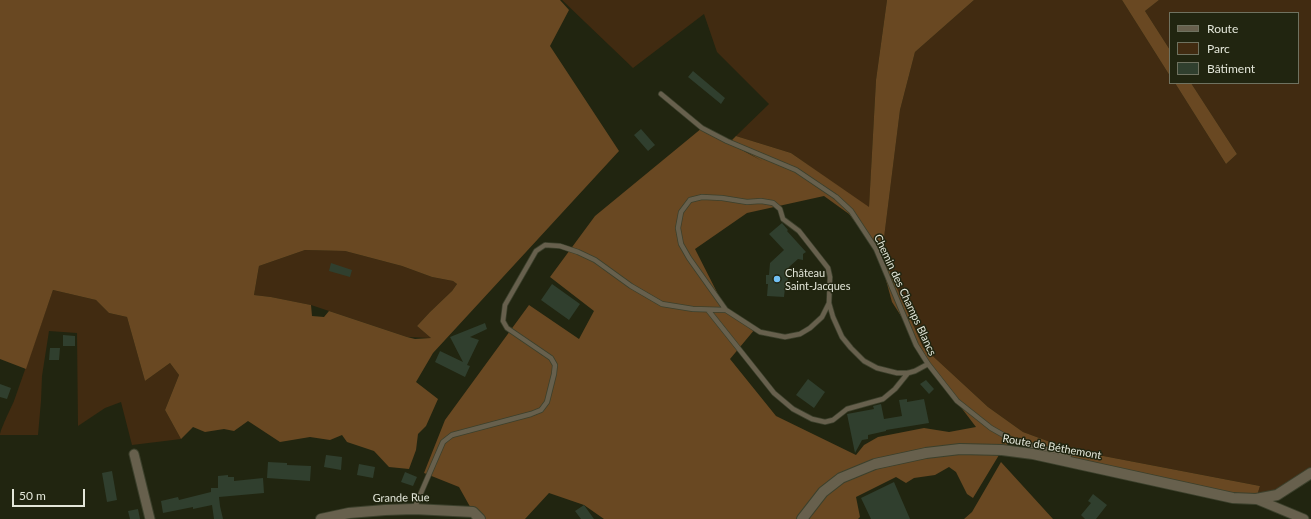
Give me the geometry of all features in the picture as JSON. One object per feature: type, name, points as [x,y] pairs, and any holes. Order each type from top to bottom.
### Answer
[{"type":"street","name":"Route de Béthemont","points":[[802,519],[823,492],[841,478],[875,464],[926,453],[960,448],[1002,450],[1066,460],[1233,498],[1256,499],[1277,495],[1311,473]]},
{"type":"street","points":[[134,454],[150,519]]},
{"type":"street","points":[[1256,499],[1304,519]]},
{"type":"street","name":"Grande Rue","points":[[321,519],[349,512],[414,509],[473,512],[480,519]]},
{"type":"lane","name":"Chemin des Champs Blancs","points":[[661,94],[702,128],[727,141],[796,170],[836,197],[851,211],[876,249],[916,345],[928,364],[957,401],[991,428],[1014,441],[1069,455],[1066,460]]},
{"type":"lane","points":[[830,303],[822,317],[810,328],[800,334],[785,337],[760,332],[726,310],[688,258],[680,244],[678,228],[681,212],[690,200],[702,197],[772,203],[780,209],[783,219],[799,231],[828,268],[830,277],[830,303],[833,317],[842,337],[851,348],[864,361],[876,368],[897,373],[908,373],[915,371],[928,364]]},
{"type":"lane","points":[[414,509],[443,442],[452,435],[531,414],[541,410],[547,402],[554,374],[554,365],[551,358],[506,328],[503,321],[506,305],[536,251],[545,246],[560,246],[578,252],[595,260],[631,286],[662,304],[693,309],[726,310]]},
{"type":"lane","points":[[708,310],[774,393],[793,409],[812,419],[825,422],[833,420],[847,409],[883,399],[895,389],[908,373]]},
{"type":"green space","points":[[562,0],[887,0],[876,80],[869,208],[791,153],[736,136],[769,104],[717,52],[704,14],[633,68]]},
{"type":"green space","points":[[974,0],[1122,0],[1169,74],[1169,84],[1176,84],[1226,164],[1237,154],[1192,84],[1299,84],[1299,12],[1169,12],[1169,48],[1145,11],[1159,0],[1311,0],[1311,473],[1298,482],[1256,499],[1260,486],[1072,450],[1023,432],[988,407],[923,347],[882,254],[900,110],[915,52]]},
{"type":"green space","points":[[305,250],[345,251],[402,266],[432,277],[453,281],[457,284],[452,291],[417,326],[431,338],[407,337],[311,305],[254,295],[259,266]]},
{"type":"green space","points":[[53,290],[96,300],[109,313],[127,317],[145,381],[170,363],[179,375],[165,410],[181,439],[132,445],[121,402],[105,408],[78,426],[77,333],[49,331],[42,376],[38,435],[0,435],[14,401]]},
{"type":"shaded area","points":[[0,0],[560,0],[569,10],[550,46],[619,151],[433,353],[416,382],[438,399],[426,426],[418,434],[416,450],[409,469],[389,467],[374,451],[347,442],[342,435],[330,440],[310,437],[280,442],[248,421],[234,431],[224,429],[205,432],[193,427],[181,439],[165,410],[179,375],[170,363],[145,381],[127,317],[109,313],[96,300],[53,290],[26,369],[0,359]],"holes":[[[305,250],[345,251],[402,266],[432,277],[453,281],[457,284],[452,291],[417,326],[431,338],[415,339],[407,337],[329,311],[324,317],[312,316],[311,305],[254,295],[259,266]]]},
{"type":"shaded area","points":[[887,0],[974,0],[915,52],[900,110],[882,254],[923,347],[988,407],[1023,432],[1072,450],[1260,486],[1256,499],[1009,443],[1002,450],[973,498],[967,494],[956,472],[949,467],[935,475],[914,478],[906,483],[896,477],[856,497],[860,517],[858,519],[604,519],[584,505],[549,493],[525,519],[479,519],[473,512],[459,487],[424,473],[445,420],[529,305],[579,339],[594,311],[550,277],[595,216],[702,128],[762,161],[730,142],[736,136],[791,153],[869,207],[876,80]],"holes":[[[824,196],[849,214],[876,249],[892,302],[908,327],[928,364],[976,427],[949,432],[924,428],[878,437],[864,445],[856,455],[776,416],[730,359],[755,329],[726,310],[695,249],[747,213]]]},
{"type":"shaded area","points":[[1122,0],[1159,0],[1145,11],[1169,48],[1169,74]]},
{"type":"shaded area","points":[[1176,84],[1192,84],[1237,154],[1226,164]]},
{"type":"shaded area","points":[[1001,462],[1053,519],[964,519],[972,512]]},
{"type":"building","points":[[693,71],[725,98],[721,104],[688,77]]},
{"type":"building","points":[[641,129],[655,145],[648,151],[634,135]]},
{"type":"building","points":[[782,223],[788,230],[787,231],[806,252],[803,254],[803,260],[798,259],[789,267],[787,288],[785,288],[784,297],[767,296],[768,284],[766,284],[766,275],[769,275],[770,263],[784,250],[769,234]]},
{"type":"building","points":[[331,263],[352,270],[350,277],[329,271]]},
{"type":"building","points":[[552,284],[580,304],[569,320],[541,300]]},
{"type":"building","points":[[485,323],[487,329],[470,337],[479,340],[467,365],[470,366],[465,377],[435,362],[440,351],[463,362],[450,337]]},
{"type":"building","points":[[63,335],[75,336],[75,346],[63,346]]},
{"type":"building","points":[[50,348],[60,348],[59,360],[49,360]]},
{"type":"building","points":[[808,379],[825,392],[814,408],[796,395]]},
{"type":"building","points":[[926,380],[934,389],[929,394],[920,384]]},
{"type":"building","points":[[0,384],[11,388],[7,399],[0,397]]},
{"type":"building","points":[[907,399],[907,402],[924,399],[929,423],[886,430],[868,435],[868,439],[862,440],[855,453],[847,414],[874,409],[873,406],[881,404],[884,419],[902,416],[899,400]]},
{"type":"building","points":[[326,455],[342,457],[341,470],[324,467]]},
{"type":"building","points":[[268,462],[287,463],[287,465],[311,466],[310,481],[267,478]]},
{"type":"building","points":[[359,464],[375,467],[373,478],[357,475]]},
{"type":"building","points":[[112,471],[117,500],[107,502],[102,473]]},
{"type":"building","points":[[405,472],[417,477],[413,486],[401,482]]},
{"type":"building","points":[[228,475],[228,477],[234,477],[234,481],[263,478],[264,493],[219,497],[223,519],[214,519],[212,505],[163,513],[161,501],[178,497],[179,500],[211,492],[211,488],[218,488],[218,476]]},
{"type":"building","points":[[894,482],[910,519],[871,519],[861,498]]},
{"type":"building","points":[[1093,494],[1107,505],[1096,519],[1085,519],[1081,515],[1091,503],[1088,501]]},
{"type":"building","points":[[584,505],[594,519],[581,519],[575,511]]},
{"type":"building","points":[[138,509],[140,519],[130,519],[128,511]]},
{"type":"place","name":"Château Saint-Jacques","points":[[777,279]]}]
